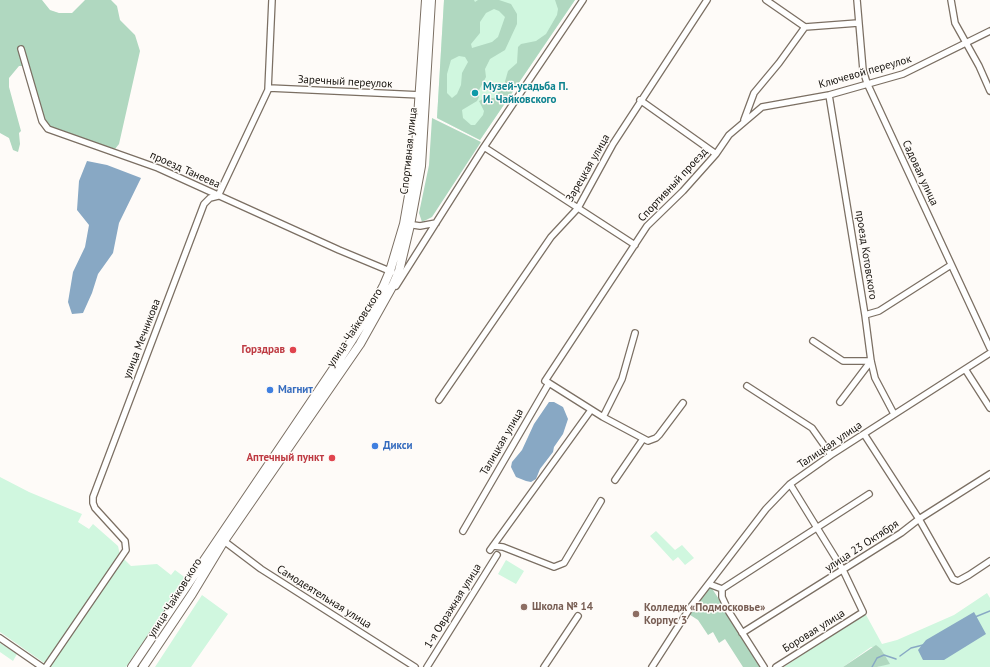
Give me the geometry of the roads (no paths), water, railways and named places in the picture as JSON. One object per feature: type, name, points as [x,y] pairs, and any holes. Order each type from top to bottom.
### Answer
[{"type":"highway","name":"Спортивная улица","points":[[407,224],[421,95],[426,0]]},
{"type":"highway","name":"Спортивная улица","points":[[386,300],[407,224],[423,144],[431,0]]},
{"type":"highway","name":"Спортивная улица","points":[[384,285],[394,273]]},
{"type":"highway","name":"улица Чайковского","points":[[132,667],[359,329],[384,285]]},
{"type":"highway","name":"улица Чайковского","points":[[144,667],[192,594],[224,541],[348,361],[386,300]]},
{"type":"street","name":"улица Мечникова","points":[[46,667],[126,550],[125,541],[95,508],[93,497],[204,204],[210,198],[218,196],[269,88],[272,0]]},
{"type":"street","name":"улица Чайковского","points":[[386,300],[484,147],[583,0]]},
{"type":"street","name":"Зарецкая улица","points":[[439,400],[551,237],[578,208],[613,144],[640,100],[707,0]]},
{"type":"street","points":[[766,0],[805,27],[858,23]]},
{"type":"street","name":"Садовая улица","points":[[857,0],[863,70],[867,83],[990,348]]},
{"type":"street","points":[[951,0],[955,23],[980,66],[990,91]]},
{"type":"street","points":[[743,122],[754,93],[780,62],[805,27]]},
{"type":"street","name":"Ключевой переулок","points":[[743,122],[762,107],[829,95],[903,74],[965,42],[990,31]]},
{"type":"street","name":"проезд Танеева","points":[[21,49],[42,121],[48,129],[158,168],[339,250],[394,273]]},
{"type":"street","name":"Заречный переулок","points":[[269,88],[421,95]]},
{"type":"street","name":"проезд Котовского","points":[[829,95],[865,315],[871,361],[875,378],[894,414]]},
{"type":"street","points":[[640,100],[716,154]]},
{"type":"street","name":"Спортивный проезд","points":[[635,245],[648,226],[683,192],[716,154],[729,135],[743,122]]},
{"type":"street","points":[[484,147],[635,245]]},
{"type":"street","points":[[407,224],[420,226],[436,223]]},
{"type":"street","name":"Талицкая улица","points":[[463,531],[549,383],[545,381],[635,245]]},
{"type":"street","points":[[865,315],[879,311],[951,265]]},
{"type":"street","points":[[603,417],[622,379],[635,333]]},
{"type":"street","points":[[813,341],[843,361],[871,361]]},
{"type":"street","name":"Талицкая улица","points":[[709,584],[766,508],[790,484],[894,414],[990,354]]},
{"type":"street","points":[[840,402],[871,361]]},
{"type":"street","points":[[965,369],[990,408]]},
{"type":"street","points":[[549,383],[603,417],[643,439],[651,441],[656,438],[683,403]]},
{"type":"street","points":[[747,386],[812,428],[831,455]]},
{"type":"street","points":[[591,410],[491,548],[503,547],[554,567],[564,563],[601,502]]},
{"type":"street","points":[[864,434],[919,519],[953,579],[958,581],[990,561]]},
{"type":"street","points":[[615,480],[643,439]]},
{"type":"street","name":"улица 23 Октября","points":[[742,633],[901,533],[919,519],[990,474]]},
{"type":"street","points":[[790,484],[843,570]]},
{"type":"street","points":[[722,589],[869,494]]},
{"type":"street","name":"Самодеятельная улица","points":[[224,541],[261,570],[415,667]]},
{"type":"street","name":"1-я Овражная улица","points":[[427,667],[496,555]]},
{"type":"street","name":"Боровая улица","points":[[776,667],[863,612],[843,570]]},
{"type":"street","points":[[652,667],[690,608],[709,584],[722,589]]},
{"type":"street","points":[[722,589],[722,597],[742,633],[764,667]]},
{"type":"street","points":[[544,667],[578,616]]},
{"type":"street","points":[[0,638],[42,667]]},
{"type":"water","points":[[87,161],[107,165],[141,178],[119,223],[113,253],[98,274],[92,293],[83,313],[72,314],[68,302],[73,272],[85,247],[89,225],[77,210],[79,181]]},
{"type":"water","points":[[549,402],[554,402],[563,407],[568,419],[563,434],[554,447],[553,452],[540,469],[536,479],[531,482],[526,481],[516,477],[511,467],[512,462],[522,450],[534,424]]},
{"type":"water","points":[[974,612],[986,634],[944,660],[923,660],[918,650],[926,640]]},
{"type":"waterway","points":[[975,617],[990,611]]},
{"type":"waterway","points":[[900,656],[911,648],[923,645]]},
{"type":"waterway","points":[[872,667],[877,658],[884,655],[896,659]]},
{"type":"place","name":"Музей-усадьба П. И. Чайковского","points":[[475,93]]},
{"type":"place","name":"Горздрав","points":[[293,350]]},
{"type":"place","name":"Магнит","points":[[270,390]]},
{"type":"place","name":"Дикси","points":[[375,446]]},
{"type":"place","name":"Аптечный пункт","points":[[332,458]]},
{"type":"place","name":"Школа № 14","points":[[524,607]]},
{"type":"place","name":"Колледж «Подмосковье» Корпус 3","points":[[636,614]]}]
